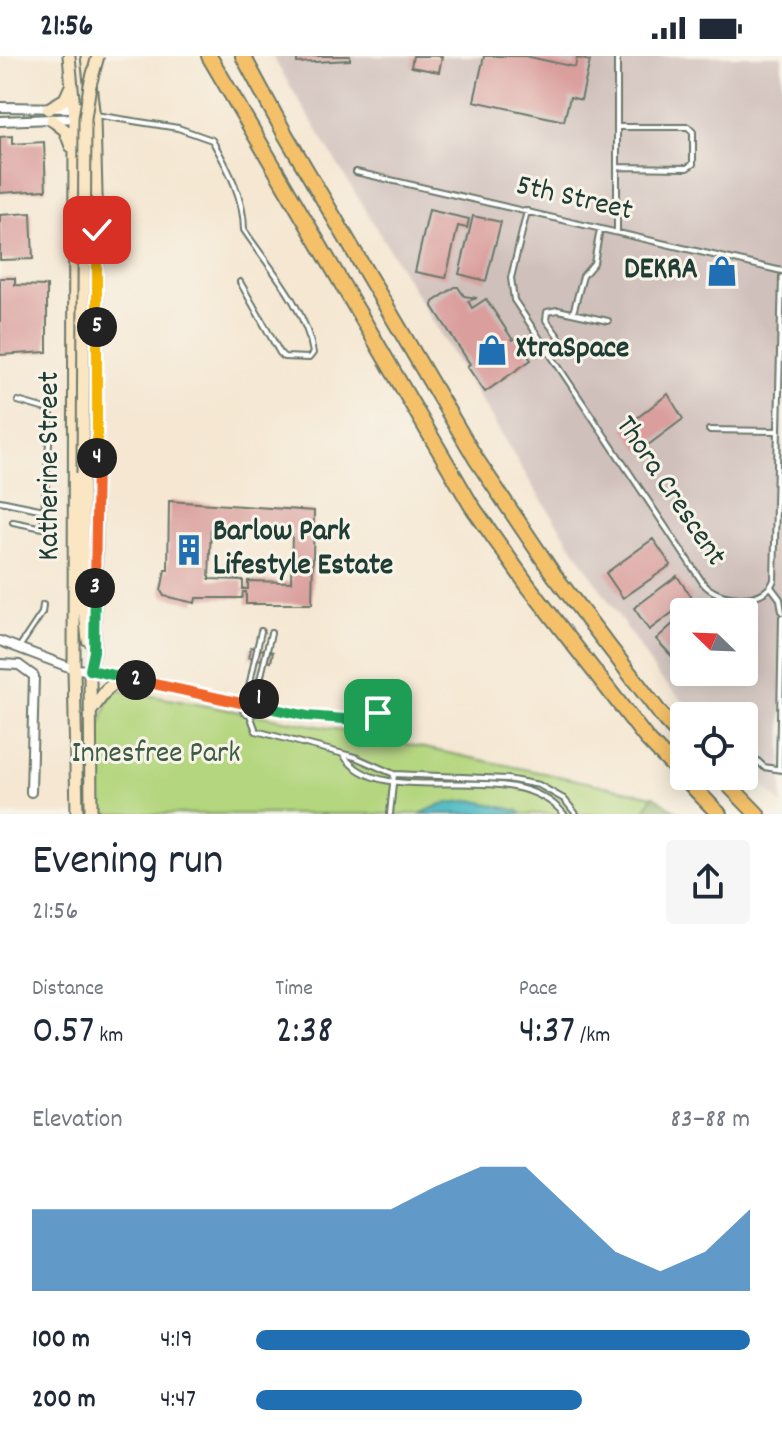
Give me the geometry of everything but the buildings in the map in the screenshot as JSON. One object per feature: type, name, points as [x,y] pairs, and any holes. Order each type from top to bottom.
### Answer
[{"type":"highway","points":[[209,56],[471,505],[529,587],[646,738],[719,814]]},
{"type":"highway","points":[[243,56],[418,361],[500,496],[554,575],[670,725]]},
{"type":"highway","points":[[734,790],[757,814]]},
{"type":"main road","name":"Katherine Street","points":[[69,56],[75,163],[74,669],[77,814]]},
{"type":"main road","name":"Katherine Street","points":[[87,56],[93,109],[97,230],[97,482],[94,636],[90,670],[91,814]]},
{"type":"main road","points":[[90,670],[83,593],[85,118],[98,56]]},
{"type":"main road","points":[[71,81],[67,97],[50,114],[68,134],[75,163]]},
{"type":"main road","points":[[90,713],[107,689],[123,677]]},
{"type":"street","points":[[0,107],[50,114]]},
{"type":"street","points":[[0,121],[93,109]]},
{"type":"street","points":[[0,641],[74,669],[90,670]]},
{"type":"street","points":[[0,664],[19,665],[34,676],[31,792]]},
{"type":"lane","points":[[617,56],[617,232]]},
{"type":"lane","points":[[93,109],[178,128],[212,140],[237,192],[245,219],[244,230],[292,300],[311,342],[313,353],[309,358],[284,357],[280,353],[240,282]]},
{"type":"lane","points":[[617,127],[688,127],[693,132],[693,164],[687,168],[617,167]]},
{"type":"lane","name":"5th Street","points":[[356,172],[782,271]]},
{"type":"lane","name":"Thora Crescent","points":[[527,211],[511,278],[511,289],[519,309],[707,588],[724,596],[753,597],[765,593],[771,587],[774,574],[782,277]]},
{"type":"lane","points":[[573,313],[583,276],[594,263],[600,229]]},
{"type":"lane","points":[[570,352],[545,316],[553,309],[608,321]]},
{"type":"lane","points":[[13,522],[43,528],[50,411],[18,401]]},
{"type":"lane","points":[[709,430],[778,431]]},
{"type":"lane","points":[[0,501],[44,510]]},
{"type":"lane","points":[[758,761],[764,767],[780,770],[782,615],[780,599],[771,587]]},
{"type":"lane","points":[[19,648],[42,613],[43,605]]},
{"type":"lane","points":[[261,631],[247,696],[241,703],[242,710],[250,715],[256,731],[355,757],[394,774],[507,779],[539,785],[564,799],[576,814]]},
{"type":"lane","points":[[260,706],[256,697],[271,633]]},
{"type":"lane","points":[[90,670],[241,703]]},
{"type":"lane","points":[[247,696],[256,697]]},
{"type":"lane","points":[[250,715],[256,713],[260,706]]},
{"type":"lane","points":[[260,706],[307,716],[369,721]]},
{"type":"lane","points":[[381,713],[389,723],[387,729],[378,733],[370,727],[369,721],[375,714],[381,713]]},
{"type":"lane","points":[[344,756],[350,766],[362,775],[392,786],[531,792],[547,798],[564,814]]},
{"type":"lane","points":[[390,814],[394,774]]},
{"type":"shaded area","points":[[272,56],[782,56],[782,805],[758,780],[758,702],[684,702],[657,674],[535,490]]},
{"type":"green space","name":"Innesfree Park","points":[[113,689],[334,729],[653,796],[680,814],[95,814],[97,734]]},
{"type":"green space","points":[[654,796],[680,814],[643,814]]},
{"type":"water","points":[[472,800],[522,814],[420,814],[442,804]]},
{"type":"place","name":"DEKRA","points":[[722,271]]},
{"type":"place","name":"XtraSpace","points":[[492,350]]},
{"type":"place","name":"Barlow Park Lifestyle Estate","points":[[189,550]]},
{"type":"route","points":[[97,230],[96,542],[94,651],[90,670],[241,703],[247,696],[253,695],[260,706],[307,716],[369,721],[372,715],[378,713]]}]
